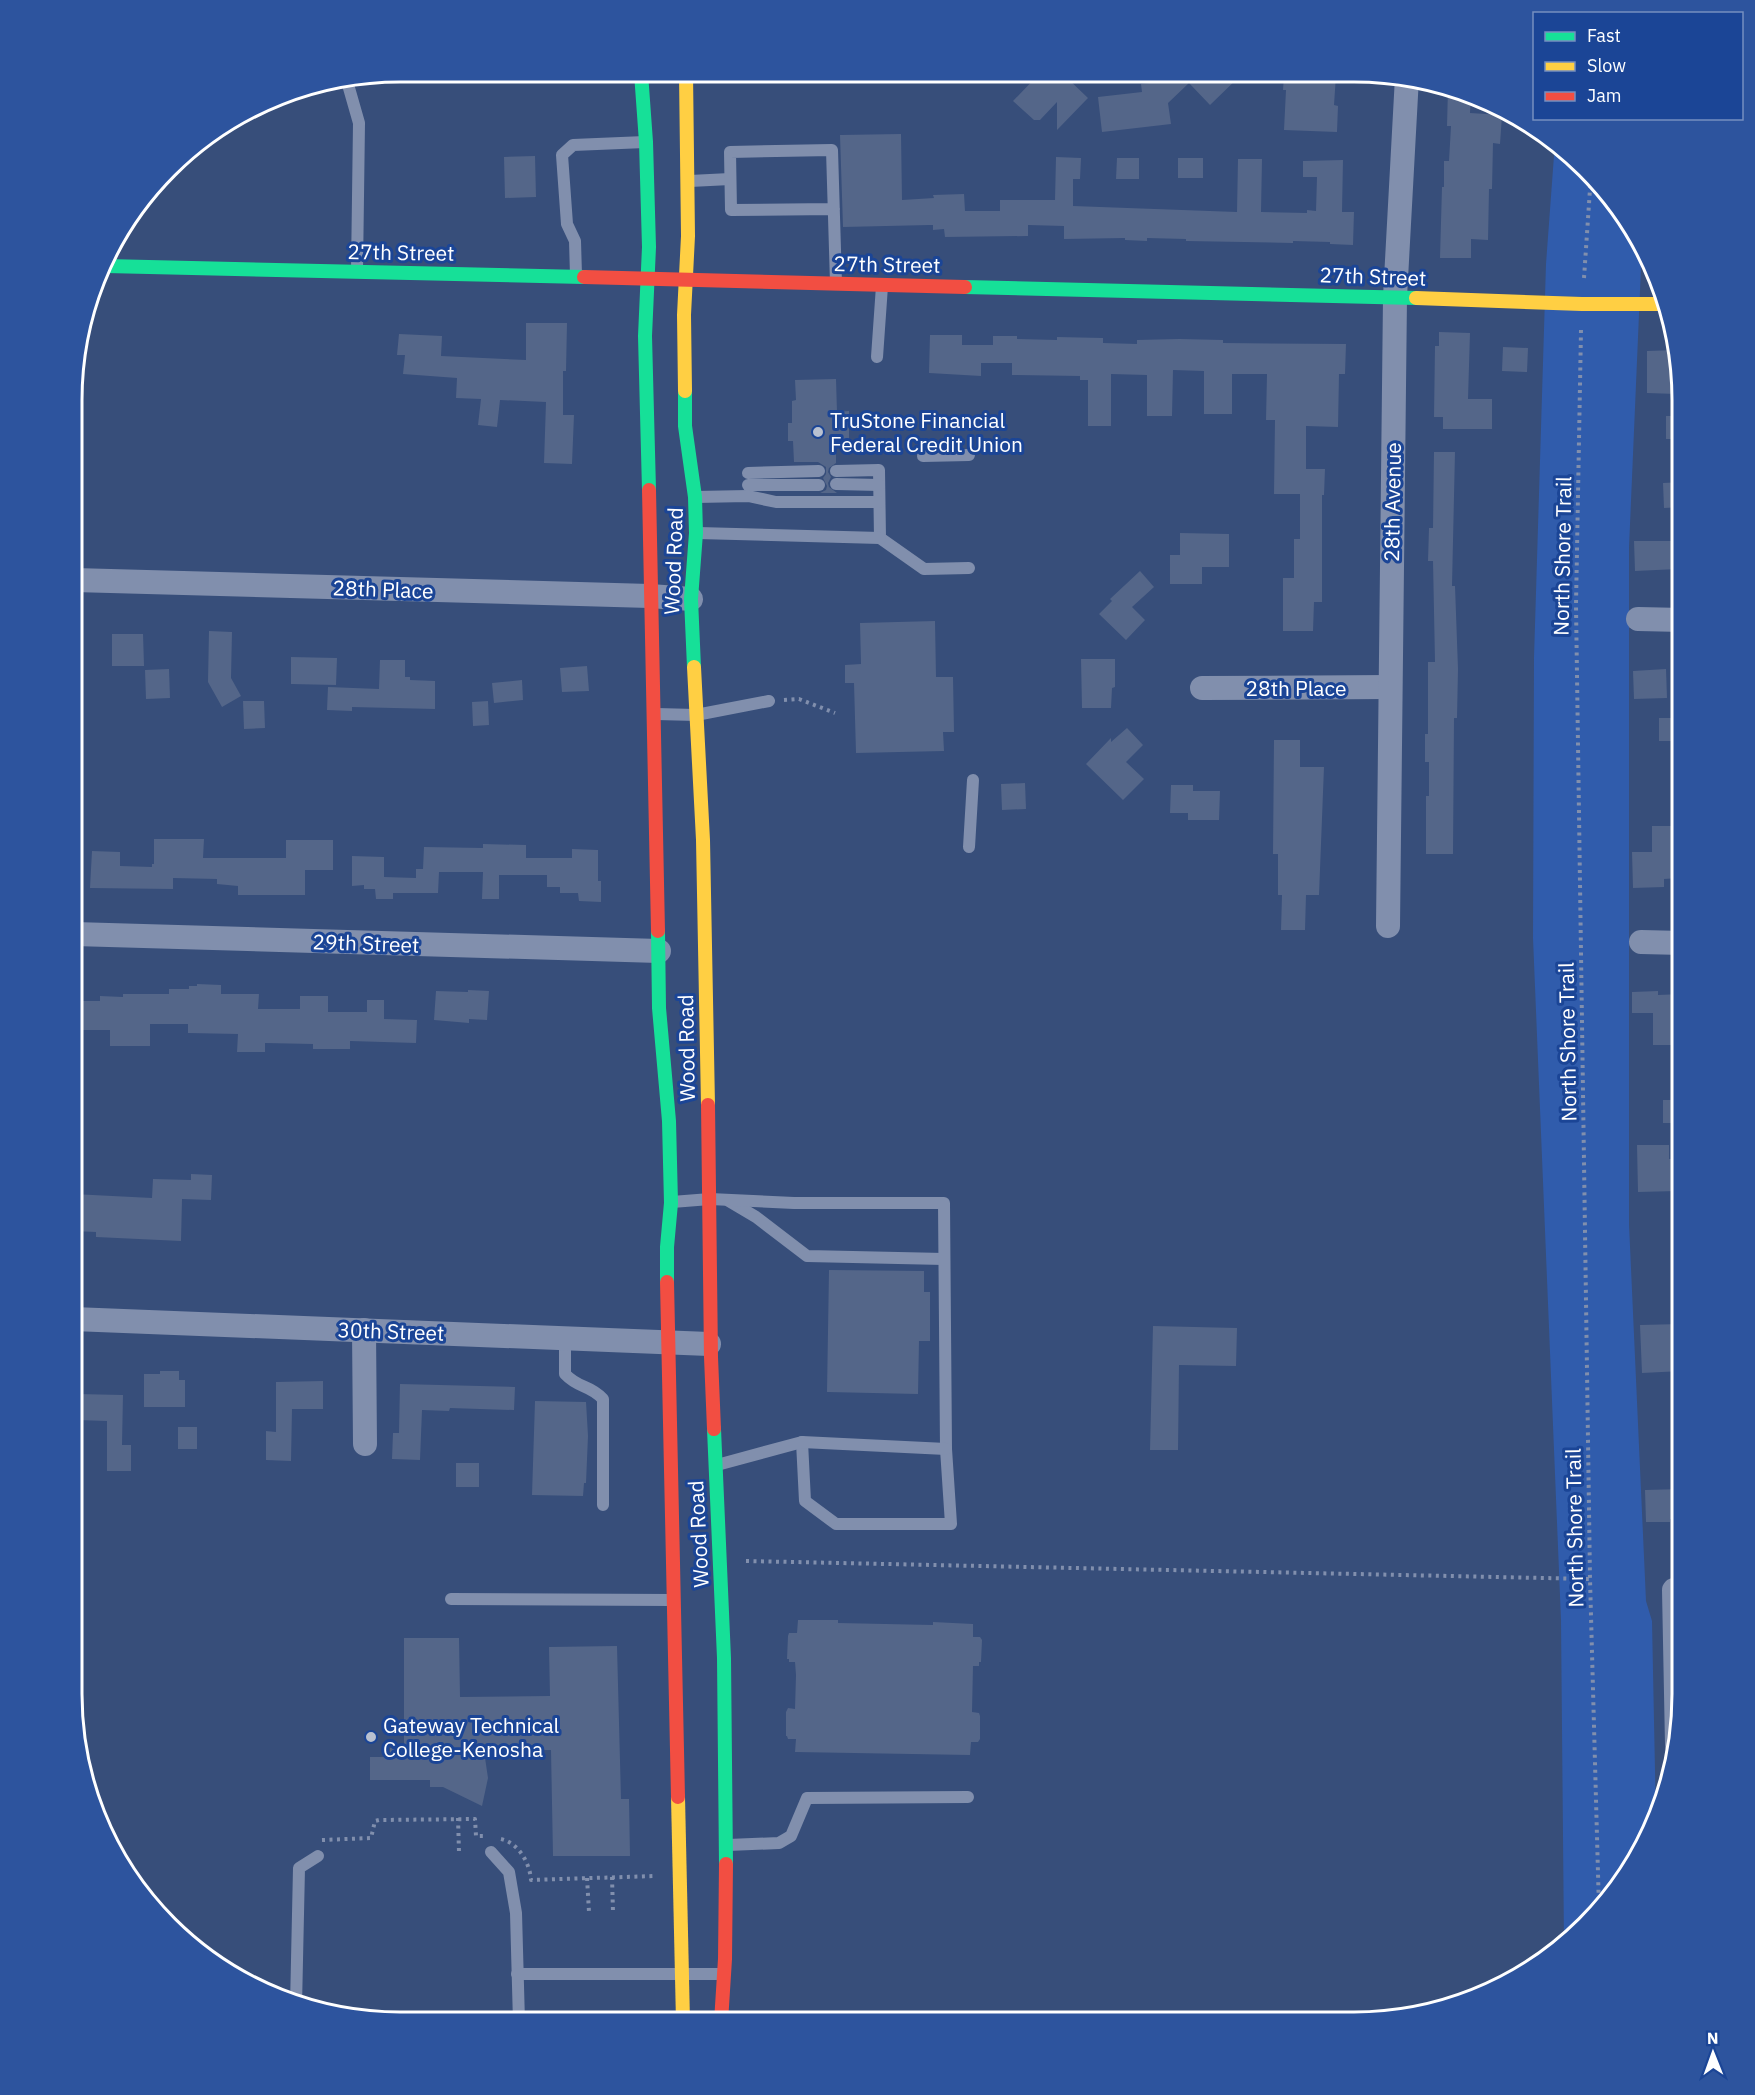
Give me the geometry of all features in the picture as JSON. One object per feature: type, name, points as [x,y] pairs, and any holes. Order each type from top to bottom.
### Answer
[{"type":"street","name":"Wood Road","points":[[642,82],[646,142],[649,279],[645,336],[659,1008],[669,1121],[671,1203],[668,1247],[668,1342],[683,2012]]},
{"type":"street","name":"Wood Road","points":[[686,82],[688,181],[684,315],[685,426],[695,497],[696,533],[691,599],[703,840],[710,1199],[709,1344],[721,1561],[727,1845],[725,1974],[721,2012]]},
{"type":"street","name":"28th Avenue","points":[[1388,926],[1395,297],[1406,87]]},
{"type":"street","name":"27th Street","points":[[112,266],[1395,297],[1582,304],[1658,304]]},
{"type":"street","name":"28th Place","points":[[82,580],[691,599]]},
{"type":"street","points":[[1638,619],[1672,620]]},
{"type":"street","name":"28th Place","points":[[1202,688],[1390,687]]},
{"type":"street","name":"29th Street","points":[[82,934],[658,951]]},
{"type":"street","points":[[1641,942],[1672,943]]},
{"type":"street","name":"30th Street","points":[[82,1319],[709,1344]]},
{"type":"street","points":[[364,1330],[365,1444]]},
{"type":"lane","points":[[349,87],[359,123],[357,272]]},
{"type":"lane","points":[[576,278],[575,241],[567,224],[562,155],[573,145],[646,142]]},
{"type":"lane","points":[[834,209],[731,210],[730,152],[832,150],[834,209],[836,284]]},
{"type":"lane","points":[[688,181],[730,179]]},
{"type":"lane","points":[[877,357],[882,285]]},
{"type":"lane","points":[[923,456],[969,455]]},
{"type":"lane","points":[[836,471],[879,470],[880,538]]},
{"type":"lane","points":[[695,497],[819,471]]},
{"type":"lane","points":[[836,484],[879,485]]},
{"type":"lane","points":[[748,485],[819,485]]},
{"type":"lane","points":[[748,485],[776,502],[879,502]]},
{"type":"lane","points":[[696,533],[880,538],[924,570],[969,568]]},
{"type":"lane","points":[[654,714],[696,716],[769,701]]},
{"type":"lane","points":[[969,847],[973,780]]},
{"type":"lane","points":[[671,1203],[710,1199],[794,1203],[944,1203],[946,1449],[951,1524],[836,1524],[805,1501],[802,1442]]},
{"type":"lane","points":[[728,1200],[756,1217],[807,1256],[944,1259]]},
{"type":"lane","points":[[565,1338],[565,1374],[574,1384],[594,1390],[603,1400],[603,1505]]},
{"type":"lane","points":[[716,1465],[802,1442],[946,1449]]},
{"type":"lane","points":[[451,1599],[674,1600]]},
{"type":"lane","points":[[727,1845],[778,1843],[791,1836],[807,1797],[969,1797]]},
{"type":"lane","points":[[490,1852],[509,1872],[516,1913],[518,2012]]},
{"type":"lane","points":[[296,1995],[299,1868],[318,1856]]},
{"type":"lane","points":[[516,1974],[725,1974]]},
{"type":"path","name":"North Shore Trail","points":[[1590,187],[1582,304],[1576,605],[1590,1579],[1599,1898]]},
{"type":"path","points":[[769,701],[799,699],[835,713]]},
{"type":"path","points":[[721,1561],[1590,1579]]},
{"type":"path","points":[[458,1818],[459,1852]]},
{"type":"path","points":[[612,1877],[613,1912]]},
{"type":"path","points":[[587,1878],[589,1912]]},
{"type":"shaded area","points":[[1554,153],[1594,191],[1607,207],[1641,263],[1629,548],[1629,1224],[1646,1601],[1652,1621],[1656,1798],[1640,1835],[1619,1871],[1594,1904],[1564,1934],[1561,1620],[1533,938],[1534,658],[1546,264]]},
{"type":"building","points":[[1031,82],[1071,82],[1088,98],[1057,130],[1057,102],[1040,120],[1034,120],[1013,101]]},
{"type":"building","points":[[1234,82],[1210,105],[1189,83],[1168,103],[1171,124],[1102,132],[1098,97],[1142,92],[1141,84]]},
{"type":"building","points":[[1284,82],[1336,82],[1334,105],[1338,106],[1337,132],[1284,130],[1286,90],[1283,90]]},
{"type":"building","points":[[1448,96],[1470,105],[1470,113],[1494,114],[1502,119],[1500,144],[1493,143],[1488,240],[1471,239],[1471,258],[1440,258],[1444,161],[1449,161],[1451,126],[1447,126]]},
{"type":"building","points":[[901,134],[902,200],[934,198],[933,195],[964,194],[965,211],[1000,211],[1000,200],[1055,200],[1056,157],[1081,158],[1080,179],[1073,179],[1073,206],[1237,212],[1238,159],[1262,159],[1261,212],[1307,213],[1307,210],[1316,211],[1317,177],[1303,177],[1303,161],[1343,160],[1342,212],[1354,212],[1353,245],[1293,241],[1293,243],[1147,238],[1147,241],[1125,240],[1125,238],[1064,239],[1064,226],[1028,225],[1028,236],[945,237],[944,229],[933,230],[933,225],[843,227],[840,135]]},
{"type":"building","points":[[535,156],[536,197],[505,198],[504,157]]},
{"type":"building","points":[[1117,158],[1139,158],[1139,179],[1116,179]]},
{"type":"building","points":[[1178,158],[1203,158],[1203,178],[1178,178]]},
{"type":"building","points":[[526,323],[567,323],[566,371],[563,371],[563,415],[574,415],[572,464],[544,463],[546,402],[500,400],[497,427],[478,425],[481,399],[456,398],[457,378],[403,374],[405,355],[397,355],[399,334],[442,336],[441,356],[526,360]]},
{"type":"building","points":[[1439,332],[1470,333],[1468,399],[1492,399],[1492,429],[1443,429],[1443,417],[1434,417],[1435,346],[1439,346]]},
{"type":"building","points":[[930,335],[962,335],[962,345],[993,345],[993,336],[1057,340],[1057,337],[1103,338],[1103,343],[1137,344],[1137,340],[1179,339],[1223,340],[1223,343],[1346,344],[1345,374],[1339,374],[1338,427],[1306,426],[1306,469],[1325,469],[1324,495],[1322,495],[1322,602],[1314,602],[1313,631],[1283,631],[1283,578],[1294,578],[1294,539],[1300,539],[1300,494],[1274,494],[1275,420],[1266,420],[1267,374],[1232,374],[1232,414],[1204,414],[1204,371],[1173,370],[1172,416],[1147,416],[1147,375],[1111,374],[1111,426],[1088,426],[1088,380],[1080,380],[1080,376],[1012,375],[1012,363],[981,363],[981,376],[929,373]]},
{"type":"building","points":[[1503,347],[1528,348],[1527,372],[1502,371]]},
{"type":"building","points":[[1668,350],[1672,394],[1647,393],[1647,351]]},
{"type":"building","name":"TruStone Financial Federal Credit Union","points":[[836,379],[837,412],[849,411],[849,447],[836,447],[836,463],[829,468],[828,472],[831,477],[829,487],[837,493],[820,493],[826,490],[827,486],[823,478],[826,474],[826,467],[818,462],[794,462],[793,441],[788,441],[788,423],[792,423],[792,401],[796,400],[795,380]]},
{"type":"building","points":[[1666,416],[1672,416],[1672,439],[1666,439]]},
{"type":"building","points":[[1434,452],[1455,452],[1452,586],[1455,586],[1458,669],[1457,718],[1454,718],[1453,854],[1426,854],[1426,796],[1429,796],[1429,762],[1425,762],[1425,734],[1428,734],[1428,662],[1435,662],[1433,561],[1428,561],[1429,528],[1433,528]]},
{"type":"building","points":[[1663,483],[1672,483],[1672,508],[1664,508]]},
{"type":"building","points":[[1180,533],[1229,534],[1229,567],[1202,567],[1202,584],[1170,584],[1170,555],[1180,555]]},
{"type":"building","points":[[1634,541],[1672,541],[1672,569],[1635,571]]},
{"type":"building","points":[[1140,571],[1154,587],[1132,607],[1145,620],[1126,640],[1099,614],[1112,601],[1110,599]]},
{"type":"building","points":[[935,621],[936,677],[953,677],[954,732],[943,732],[944,751],[856,753],[854,683],[845,683],[845,665],[861,664],[860,623]]},
{"type":"building","points":[[209,631],[232,632],[231,678],[241,696],[222,707],[208,682]]},
{"type":"building","points":[[112,634],[143,634],[144,666],[112,666]]},
{"type":"building","points":[[291,657],[337,658],[336,685],[291,684]]},
{"type":"building","points":[[1081,659],[1115,659],[1115,687],[1112,688],[1111,708],[1082,708]]},
{"type":"building","points":[[380,660],[405,660],[405,677],[410,677],[410,680],[435,681],[435,709],[352,707],[352,711],[327,710],[328,687],[379,689]]},
{"type":"building","points":[[587,666],[589,691],[562,692],[560,668]]},
{"type":"building","points":[[169,669],[170,698],[146,699],[145,670]]},
{"type":"building","points":[[1666,669],[1667,698],[1634,699],[1633,671]]},
{"type":"building","points":[[522,680],[523,700],[494,703],[492,683]]},
{"type":"building","points":[[243,701],[264,701],[265,728],[244,729]]},
{"type":"building","points":[[488,701],[489,725],[473,726],[472,702]]},
{"type":"building","points":[[1659,718],[1672,718],[1672,741],[1659,741]]},
{"type":"building","points":[[1127,728],[1143,745],[1126,762],[1144,779],[1123,800],[1086,764],[1111,738],[1111,742]]},
{"type":"building","points":[[1274,740],[1300,740],[1300,767],[1324,767],[1319,895],[1306,895],[1305,930],[1281,930],[1282,895],[1278,895],[1278,854],[1273,854]]},
{"type":"building","points":[[1025,783],[1026,809],[1002,810],[1001,784]]},
{"type":"building","points":[[1171,785],[1193,785],[1193,791],[1220,791],[1219,820],[1188,820],[1188,813],[1170,813]]},
{"type":"building","points":[[1652,826],[1672,826],[1672,878],[1664,879],[1664,887],[1633,888],[1632,852],[1652,852]]},
{"type":"building","points":[[154,839],[204,839],[203,858],[286,858],[286,840],[333,840],[333,870],[305,870],[305,895],[238,895],[238,886],[217,884],[217,879],[173,878],[173,889],[90,888],[92,851],[120,852],[120,866],[152,867]]},
{"type":"building","points":[[483,844],[526,845],[526,858],[572,858],[572,849],[598,850],[601,902],[579,901],[578,893],[560,893],[560,887],[547,887],[547,875],[499,875],[499,899],[482,899],[483,872],[439,872],[438,893],[393,893],[393,899],[376,899],[375,889],[364,889],[364,885],[352,886],[352,856],[384,857],[384,877],[416,878],[416,869],[423,869],[424,847],[483,848]]},
{"type":"building","points":[[197,984],[221,985],[221,994],[259,994],[258,1009],[300,1009],[300,996],[328,996],[328,1012],[367,1012],[367,1000],[384,1000],[384,1019],[417,1020],[416,1043],[350,1041],[350,1049],[313,1049],[313,1044],[265,1043],[265,1052],[237,1052],[238,1034],[188,1033],[188,1024],[150,1024],[150,1046],[110,1046],[110,1030],[82,1030],[82,1001],[100,1001],[100,996],[123,997],[123,994],[169,994],[169,989],[189,989],[189,986],[197,986]]},
{"type":"building","points":[[468,990],[489,991],[487,1020],[469,1019],[469,1023],[434,1020],[436,991],[468,992]]},
{"type":"building","points":[[1658,991],[1658,995],[1672,994],[1672,1045],[1653,1045],[1653,1013],[1632,1013],[1632,992]]},
{"type":"building","points":[[1663,1100],[1672,1100],[1672,1123],[1663,1123]]},
{"type":"building","points":[[1637,1145],[1669,1145],[1669,1159],[1672,1159],[1672,1191],[1638,1192]]},
{"type":"building","points":[[191,1174],[212,1175],[211,1200],[182,1199],[181,1241],[96,1237],[96,1232],[82,1231],[82,1194],[152,1198],[153,1179],[191,1180]]},
{"type":"building","points":[[829,1270],[924,1271],[924,1292],[930,1292],[930,1341],[919,1341],[918,1394],[827,1392]]},
{"type":"building","points":[[1672,1324],[1672,1372],[1642,1373],[1640,1325]]},
{"type":"building","points":[[1153,1326],[1237,1328],[1236,1366],[1179,1365],[1178,1450],[1150,1450]]},
{"type":"building","points":[[160,1371],[179,1371],[179,1380],[185,1380],[185,1407],[144,1407],[144,1374],[160,1374]]},
{"type":"building","points":[[323,1381],[323,1409],[292,1409],[291,1461],[266,1460],[266,1431],[276,1432],[276,1382]]},
{"type":"building","points":[[400,1384],[515,1387],[514,1410],[450,1408],[449,1411],[422,1410],[420,1460],[392,1459],[393,1433],[399,1433]]},
{"type":"building","points":[[82,1394],[123,1395],[122,1445],[131,1445],[131,1471],[107,1471],[107,1421],[82,1420]]},
{"type":"building","points":[[535,1401],[586,1402],[588,1436],[586,1483],[584,1483],[583,1496],[532,1495]]},
{"type":"building","points":[[178,1427],[197,1427],[197,1449],[178,1449]]},
{"type":"building","points":[[456,1463],[479,1463],[479,1487],[456,1487]]},
{"type":"building","points":[[1672,1489],[1672,1519],[1670,1522],[1646,1522],[1645,1490]]},
{"type":"building","points":[[798,1620],[838,1620],[838,1623],[973,1624],[973,1637],[980,1637],[982,1640],[981,1662],[979,1666],[973,1666],[972,1712],[979,1713],[980,1716],[980,1739],[978,1742],[971,1742],[970,1755],[795,1752],[796,1739],[788,1739],[786,1736],[786,1712],[788,1708],[795,1709],[795,1662],[789,1662],[787,1659],[788,1636],[789,1633],[797,1633]]},
{"type":"building","points":[[404,1638],[459,1638],[460,1697],[550,1696],[549,1647],[617,1646],[621,1799],[629,1799],[630,1856],[553,1856],[551,1750],[484,1751],[488,1778],[482,1806],[443,1787],[430,1787],[430,1780],[370,1780],[370,1757],[390,1757],[390,1748],[404,1748]]},
{"type":"traffic: fast","points":[[642,82],[649,247],[645,336],[649,490]]},
{"type":"traffic: fast","points":[[112,266],[584,277]]},
{"type":"traffic: fast","points":[[965,287],[1416,298]]},
{"type":"traffic: fast","points":[[685,391],[685,426],[695,497],[696,533],[691,599],[694,667]]},
{"type":"traffic: fast","points":[[658,931],[659,1008],[669,1121],[671,1203],[667,1282]]},
{"type":"traffic: fast","points":[[714,1429],[724,1658],[726,1864]]},
{"type":"traffic: slow","points":[[685,391],[684,315],[688,236],[686,82]]},
{"type":"traffic: slow","points":[[1416,298],[1582,304],[1658,304]]},
{"type":"traffic: slow","points":[[694,667],[703,840],[708,1105]]},
{"type":"traffic: slow","points":[[678,1797],[683,2012]]},
{"type":"traffic: jam","points":[[584,277],[965,287]]},
{"type":"traffic: jam","points":[[649,490],[658,931]]},
{"type":"traffic: jam","points":[[708,1105],[714,1429]]},
{"type":"traffic: jam","points":[[667,1282],[678,1797]]},
{"type":"traffic: jam","points":[[722,2012],[725,1959],[726,1864]]},
{"type":"place","name":"TruStone Financial Federal Credit Union","points":[[818,432]]},
{"type":"place","name":"Gateway Technical College-Kenosha","points":[[371,1737]]}]
